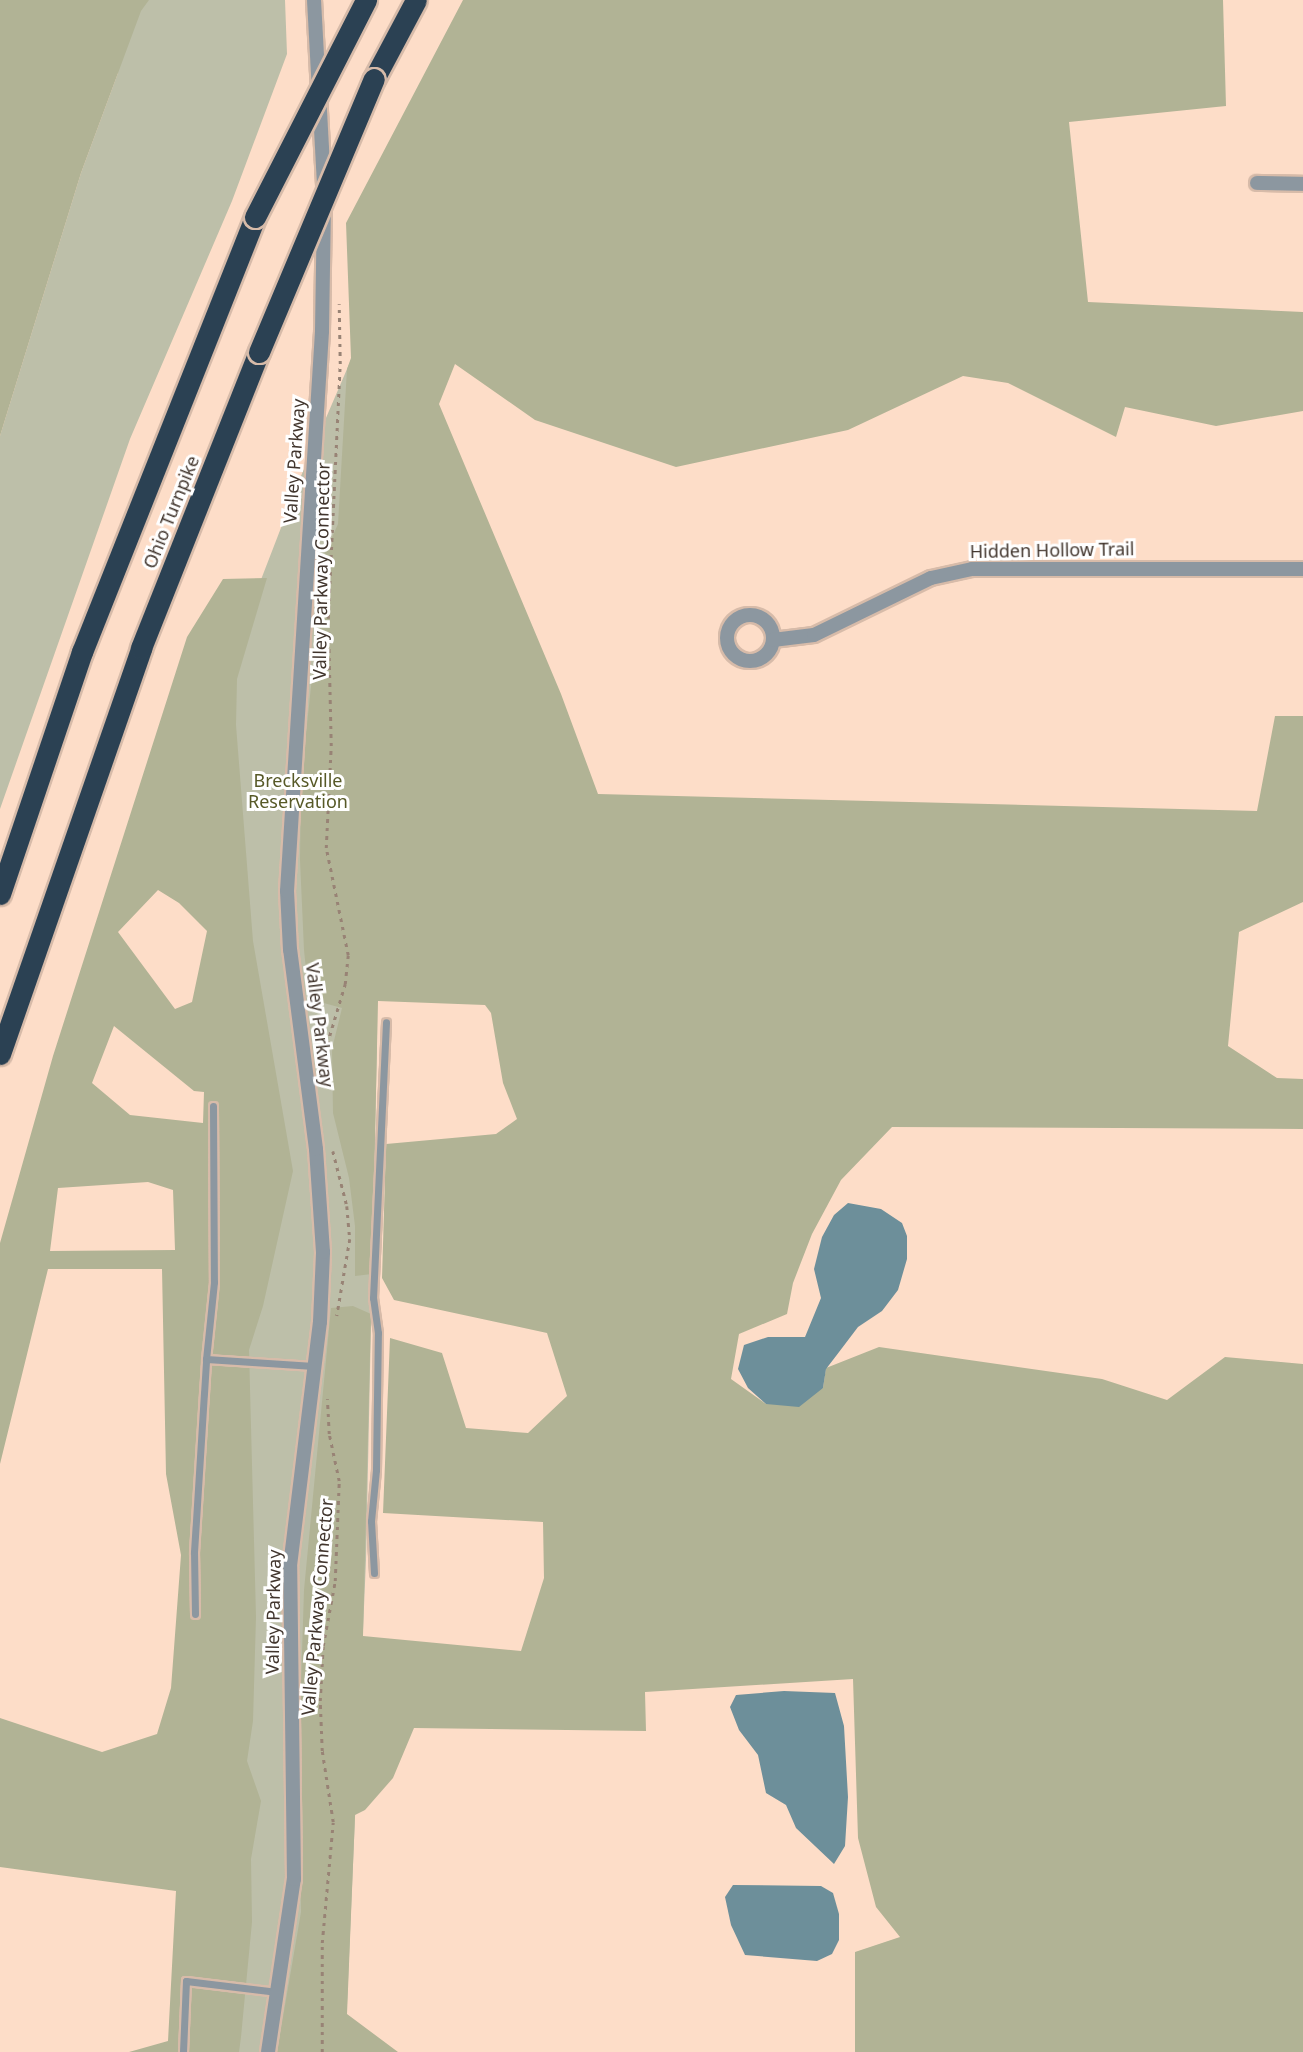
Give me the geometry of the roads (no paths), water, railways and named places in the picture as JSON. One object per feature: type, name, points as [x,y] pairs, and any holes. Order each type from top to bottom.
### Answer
[{"type":"highway","name":"Ohio Turnpike","points":[[0,894],[82,652],[255,217],[366,0]]},
{"type":"highway","name":"Ohio Turnpike","points":[[0,1054],[141,648],[259,352],[374,79],[416,0]]},
{"type":"street","name":"Valley Parkway","points":[[268,2052],[294,1879],[290,1566],[315,1366],[324,1252],[316,1149],[290,950],[287,891],[323,292],[324,169],[314,0]]},
{"type":"street","points":[[1257,183],[1303,184]]},
{"type":"street","name":"Hidden Hollow Trail","points":[[773,640],[814,635],[931,578],[972,569],[1303,569]]},
{"type":"lane","points":[[374,1573],[371,1521],[376,1470],[378,1333],[373,1286],[386,1022]]},
{"type":"lane","points":[[195,1614],[194,1552],[206,1359],[214,1282],[213,1106]]},
{"type":"lane","points":[[206,1359],[315,1366]]},
{"type":"lane","points":[[183,2052],[186,1981],[277,1992]]},
{"type":"water","points":[[848,1203],[881,1209],[902,1223],[907,1236],[907,1259],[898,1290],[882,1311],[858,1327],[826,1369],[823,1388],[799,1407],[766,1404],[748,1388],[738,1369],[744,1345],[768,1337],[805,1337],[821,1298],[814,1269],[822,1237],[834,1215]]},
{"type":"water","points":[[784,1691],[835,1693],[844,1726],[848,1797],[845,1846],[834,1864],[796,1828],[786,1805],[766,1793],[758,1755],[739,1730],[730,1707],[736,1695]]},
{"type":"water","points":[[733,1885],[821,1886],[833,1893],[839,1914],[839,1940],[832,1954],[817,1961],[745,1955],[731,1925],[725,1897]]},
{"type":"park label","name":"Brecksville Reservation","points":[[298,791]]}]
